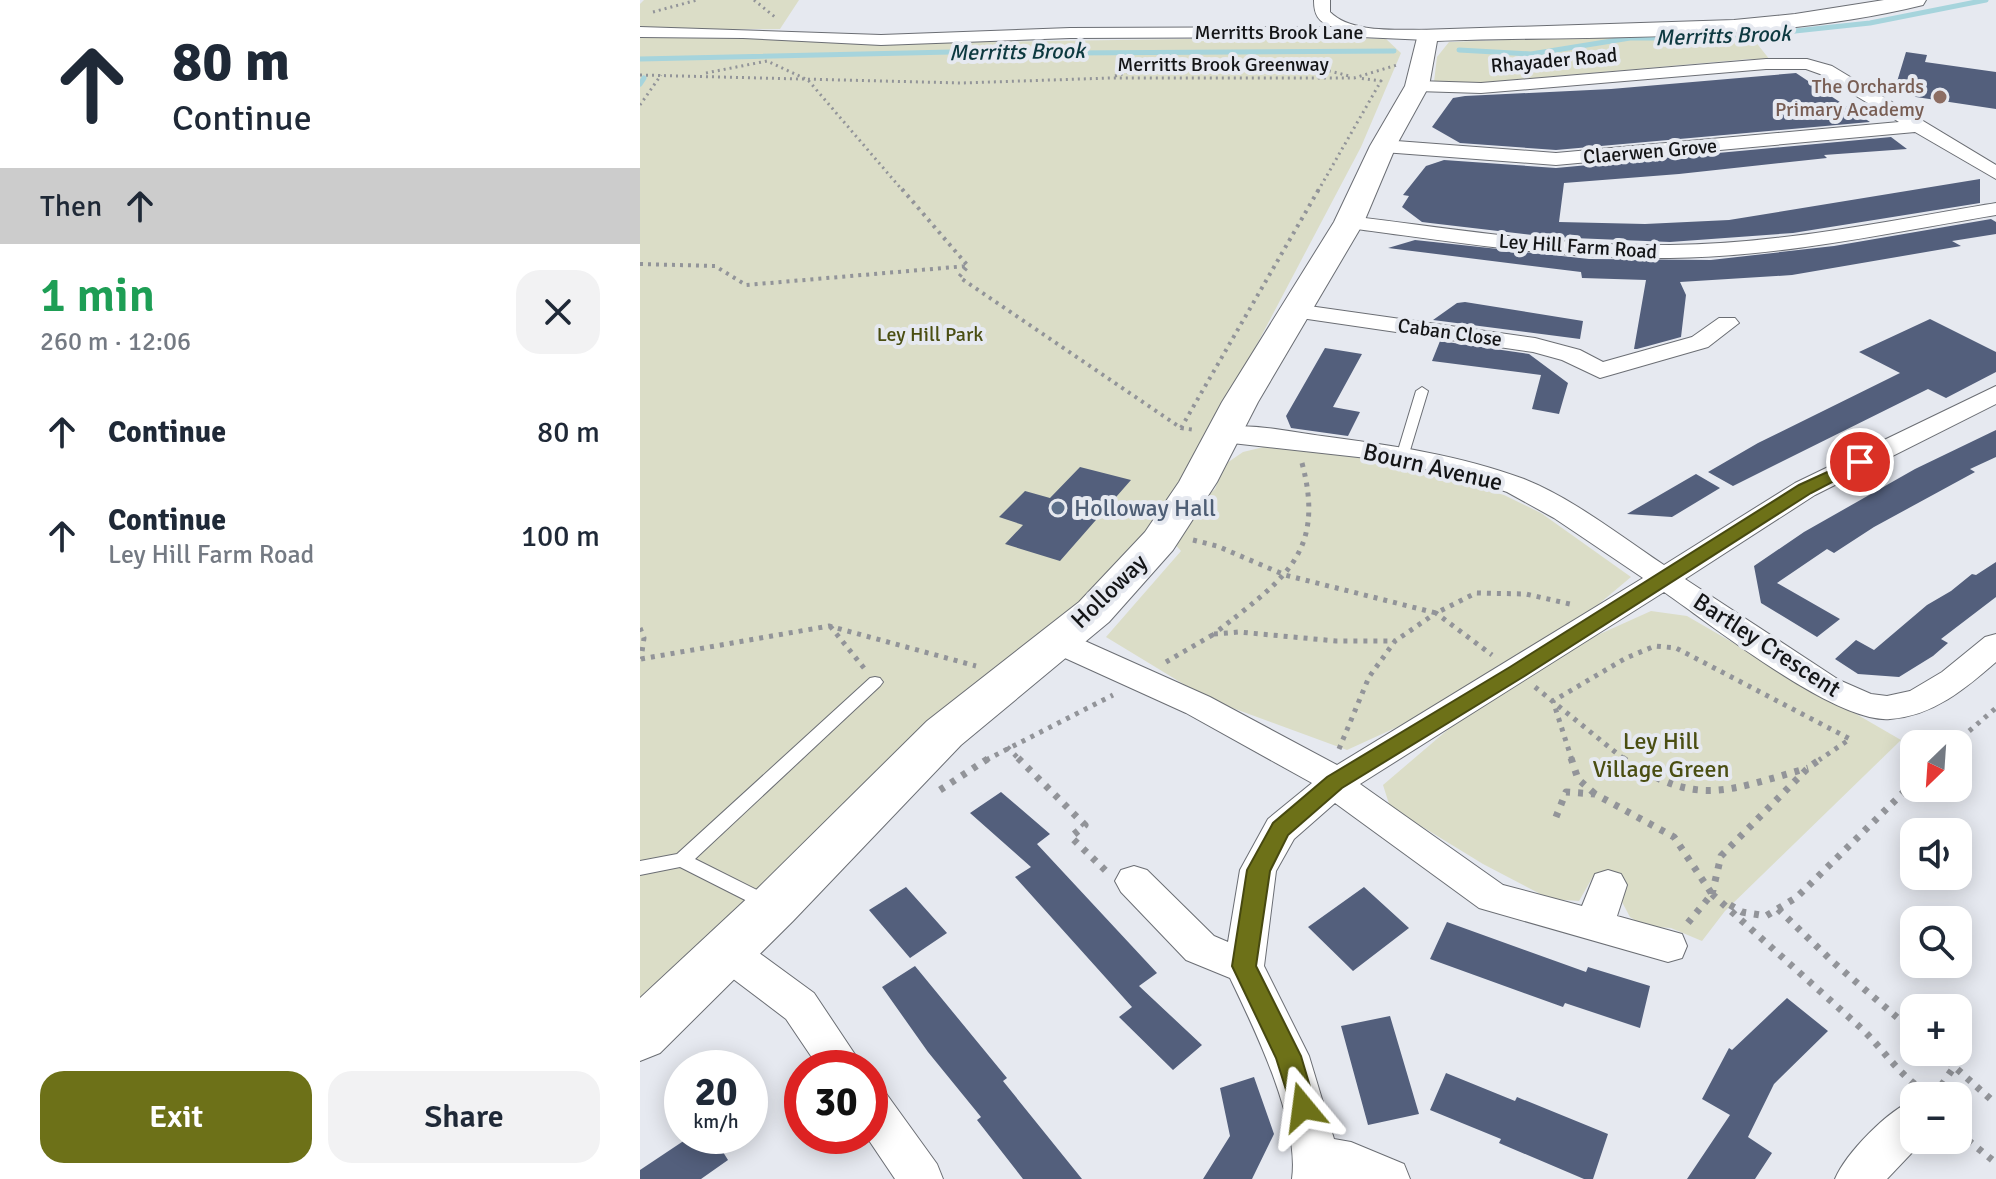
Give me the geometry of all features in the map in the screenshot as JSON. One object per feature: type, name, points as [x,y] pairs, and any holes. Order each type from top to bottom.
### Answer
[{"type":"street","name":"Merritts Brook Lane","points":[[640,32],[743,33],[881,40],[1070,33],[1361,32],[1422,62],[1775,24],[1866,12],[1915,0]]},
{"type":"street","points":[[1271,32],[1322,6],[1328,20],[1361,32]]},
{"type":"street","name":"Rhayader Road","points":[[1422,62],[1481,88],[1766,64],[1807,64],[1826,70],[1996,173]]},
{"type":"street","name":"Holloway","points":[[640,1035],[774,906],[944,733],[1094,612],[1165,533],[1198,482],[1349,222],[1422,62]]},
{"type":"street","name":"Claerwen Grove","points":[[1383,146],[1556,159],[1917,126]]},
{"type":"street","name":"Ley Hill Farm Road","points":[[1349,222],[1608,252],[1671,252],[1729,249],[1996,209]]},
{"type":"street","name":"Caban Close","points":[[1295,311],[1535,345],[1571,355],[1600,371]]},
{"type":"street","points":[[1590,395],[1600,371],[1700,342],[1727,323]]},
{"type":"street","points":[[1388,1179],[1351,1163],[1315,1168],[1288,1056],[1244,966],[1258,870],[1281,829],[1326,775],[1610,613],[1805,489],[1996,394]]},
{"type":"street","name":"Bourn Avenue","points":[[1223,435],[1293,440],[1466,469],[1517,486],[1564,512],[1664,579]]},
{"type":"street","name":"Bartley Crescent","points":[[1664,579],[1828,688],[1870,706],[1917,704],[1954,680],[1996,645]]},
{"type":"street","points":[[1056,641],[1198,705],[1326,775],[1423,852],[1492,897],[1668,946]]},
{"type":"street","points":[[1134,881],[1200,948],[1244,966]]},
{"type":"street","points":[[1594,926],[1608,885]]},
{"type":"street","points":[[726,951],[800,1006],[831,1050]]},
{"type":"street","points":[[888,1132],[921,1179]]},
{"type":"street","points":[[1857,1179],[1900,1134]]},
{"type":"lane","points":[[1402,457],[1422,391]]},
{"type":"lane","points":[[640,868],[682,860],[875,682]]},
{"type":"lane","points":[[682,860],[774,906]]},
{"type":"path","points":[[646,14],[697,0]]},
{"type":"path","points":[[754,0],[776,17],[776,23]]},
{"type":"path","points":[[697,75],[767,61],[808,80],[968,266]]},
{"type":"path","name":"Merritts Brook Greenway","points":[[640,75],[962,83],[1110,78],[1354,78],[1393,65],[1422,62]]},
{"type":"path","points":[[1110,78],[1146,67],[1229,63],[1326,67],[1354,78],[1381,81],[1181,428]]},
{"type":"path","points":[[640,105],[661,75]]},
{"type":"path","points":[[640,264],[715,266],[746,285],[968,266]]},
{"type":"path","points":[[968,266],[959,277],[1181,428],[1223,435]]},
{"type":"path","points":[[927,798],[1007,747],[1107,699],[1214,634],[1285,575],[1305,548],[1311,509],[1307,477],[1293,440]]},
{"type":"path","points":[[1165,533],[1217,546],[1285,575],[1436,613],[1474,643]]},
{"type":"path","points":[[1326,775],[1369,677],[1395,641],[1436,613],[1476,593],[1526,594],[1610,613]]},
{"type":"path","points":[[829,626],[875,682]]},
{"type":"path","points":[[640,628],[644,638],[641,659],[829,626],[1013,676]]},
{"type":"path","points":[[1214,634],[1239,632],[1336,641],[1395,641]]},
{"type":"path","points":[[1553,701],[1626,658],[1655,646],[1676,648],[1850,739],[1809,767],[1721,856],[1712,894],[1668,946]]},
{"type":"path","points":[[1553,701],[1643,774],[1690,791],[1716,793],[1809,767]]},
{"type":"path","points":[[1553,701],[1578,779],[1595,794],[1674,837],[1712,894],[1879,1045],[1895,1069],[1912,1082]]},
{"type":"path","points":[[1970,730],[1996,708]]},
{"type":"path","points":[[1007,747],[1085,825],[1071,837],[1116,880],[1134,881]]},
{"type":"path","points":[[1556,817],[1566,792],[1595,794]]},
{"type":"path","points":[[1712,894],[1742,912],[1766,916],[1797,897],[1900,796]]},
{"type":"path","points":[[1778,909],[1900,1020]]},
{"type":"path","points":[[1944,1082],[1954,1067],[1996,1104]]},
{"type":"path","points":[[1972,1143],[1996,1163]]},
{"type":"green space","points":[[644,0],[799,0],[780,29],[640,30],[640,4]]},
{"type":"green space","points":[[1747,31],[1770,60],[1750,59],[1479,83],[1434,82],[1437,57],[1449,42]]},
{"type":"green space","name":"Ley Hill Park","points":[[640,35],[766,37],[851,44],[1326,37],[1386,39],[1401,53],[1361,147],[1209,435],[1145,540],[1072,615],[640,1006]]},
{"type":"green space","name":"Ley Hill Village Green","points":[[1293,440],[1504,495],[1541,513],[1631,577],[1520,670],[1651,611],[1687,616],[1900,741],[1725,911],[1702,941],[1671,928],[1644,926],[1630,917],[1622,902],[1625,884],[1595,873],[1579,901],[1550,899],[1483,864],[1390,807],[1383,785],[1513,674],[1347,750],[1208,699],[1106,637],[1181,551],[1165,533],[1215,489],[1224,465],[1243,452]]},
{"type":"building","points":[[1906,52],[1927,55],[1925,62],[1996,72],[1996,109],[1916,97],[1896,85]]},
{"type":"building","points":[[1796,73],[1870,122],[1556,150],[1460,143],[1432,127],[1453,98],[1465,96],[1611,89]]},
{"type":"building","points":[[1891,137],[1907,149],[1564,183],[1559,222],[1645,224],[1729,220],[1980,179],[1980,203],[1793,233],[1670,242],[1549,237],[1422,222],[1402,207],[1409,196],[1403,195],[1426,166],[1444,160],[1556,168]]},
{"type":"building","points":[[1991,219],[1996,222],[1996,234],[1952,241],[1961,246],[1792,275],[1680,282],[1686,295],[1681,337],[1637,349],[1634,349],[1646,280],[1582,278],[1581,272],[1388,248],[1415,240],[1589,259],[1711,260],[1834,246]]},
{"type":"building","points":[[1457,303],[1583,321],[1580,339],[1433,320]]},
{"type":"building","points":[[1930,319],[1996,352],[1996,372],[1946,398],[1928,389],[1733,486],[1708,472],[1758,443],[1900,373],[1859,352]]},
{"type":"building","points":[[1440,341],[1529,354],[1568,383],[1559,414],[1532,409],[1541,375],[1432,361]]},
{"type":"building","points":[[1325,348],[1362,354],[1333,407],[1360,412],[1348,436],[1291,428],[1286,416]]},
{"type":"building","points":[[1996,430],[1996,457],[1970,469],[1975,472],[1874,527],[1834,553],[1827,549],[1777,583],[1840,619],[1817,637],[1761,603],[1754,566],[1804,532],[1915,469]]},
{"type":"building","name":"Holloway Hall","points":[[1080,467],[1131,480],[1060,561],[1005,544],[1023,525],[999,517],[1025,491],[1050,498]]},
{"type":"building","points":[[1696,474],[1720,488],[1672,517],[1627,514]]},
{"type":"building","points":[[1996,562],[1996,597],[1941,639],[1948,643],[1933,656],[1899,677],[1858,674],[1835,659],[1856,640],[1874,650],[1927,605],[1972,574],[1976,575]]},
{"type":"building","points":[[1001,792],[1050,834],[1037,844],[1157,973],[1139,986],[1202,1045],[1173,1070],[1119,1017],[1132,1007],[1015,877],[1031,867],[970,813]]},
{"type":"building","points":[[906,887],[947,933],[910,958],[869,910]]},
{"type":"building","points":[[1364,887],[1409,928],[1353,971],[1308,927]]},
{"type":"building","points":[[1447,922],[1586,972],[1588,967],[1650,986],[1640,1028],[1565,1003],[1563,1007],[1430,959]]},
{"type":"building","points":[[915,966],[1007,1078],[1003,1081],[1082,1179],[1023,1179],[977,1120],[981,1117],[928,1052],[882,987]]},
{"type":"building","points":[[1787,998],[1828,1031],[1774,1084],[1748,1137],[1772,1153],[1755,1179],[1687,1179],[1730,1115],[1702,1099],[1729,1048],[1732,1050]]},
{"type":"building","points":[[1390,1016],[1419,1114],[1368,1125],[1341,1026]]},
{"type":"building","points":[[1446,1073],[1515,1101],[1517,1097],[1608,1134],[1593,1179],[1584,1179],[1499,1143],[1501,1139],[1430,1110]]},
{"type":"building","points":[[1254,1077],[1274,1134],[1252,1179],[1203,1179],[1230,1136],[1220,1088]]},
{"type":"building","points":[[664,1154],[724,1154],[728,1160],[701,1179],[640,1179],[640,1170]]},
{"type":"waterway","name":"Merritts Brook","points":[[1459,50],[1531,54],[1630,38],[1771,38],[1795,31],[1870,23],[1986,0]]},
{"type":"waterway","name":"Merritts Brook","points":[[640,59],[1042,50],[1070,53],[1394,51]]},
{"type":"waterway","points":[[640,84],[644,78]]},
{"type":"place","name":"The Orchards Primary Academy","points":[[1940,97]]},
{"type":"place","name":"Holloway Hall","points":[[1058,508]]},
{"type":"route","points":[[1303,1107],[1288,1056],[1244,966],[1258,870],[1281,829],[1335,783],[1517,672],[1805,489],[1860,462]]}]
